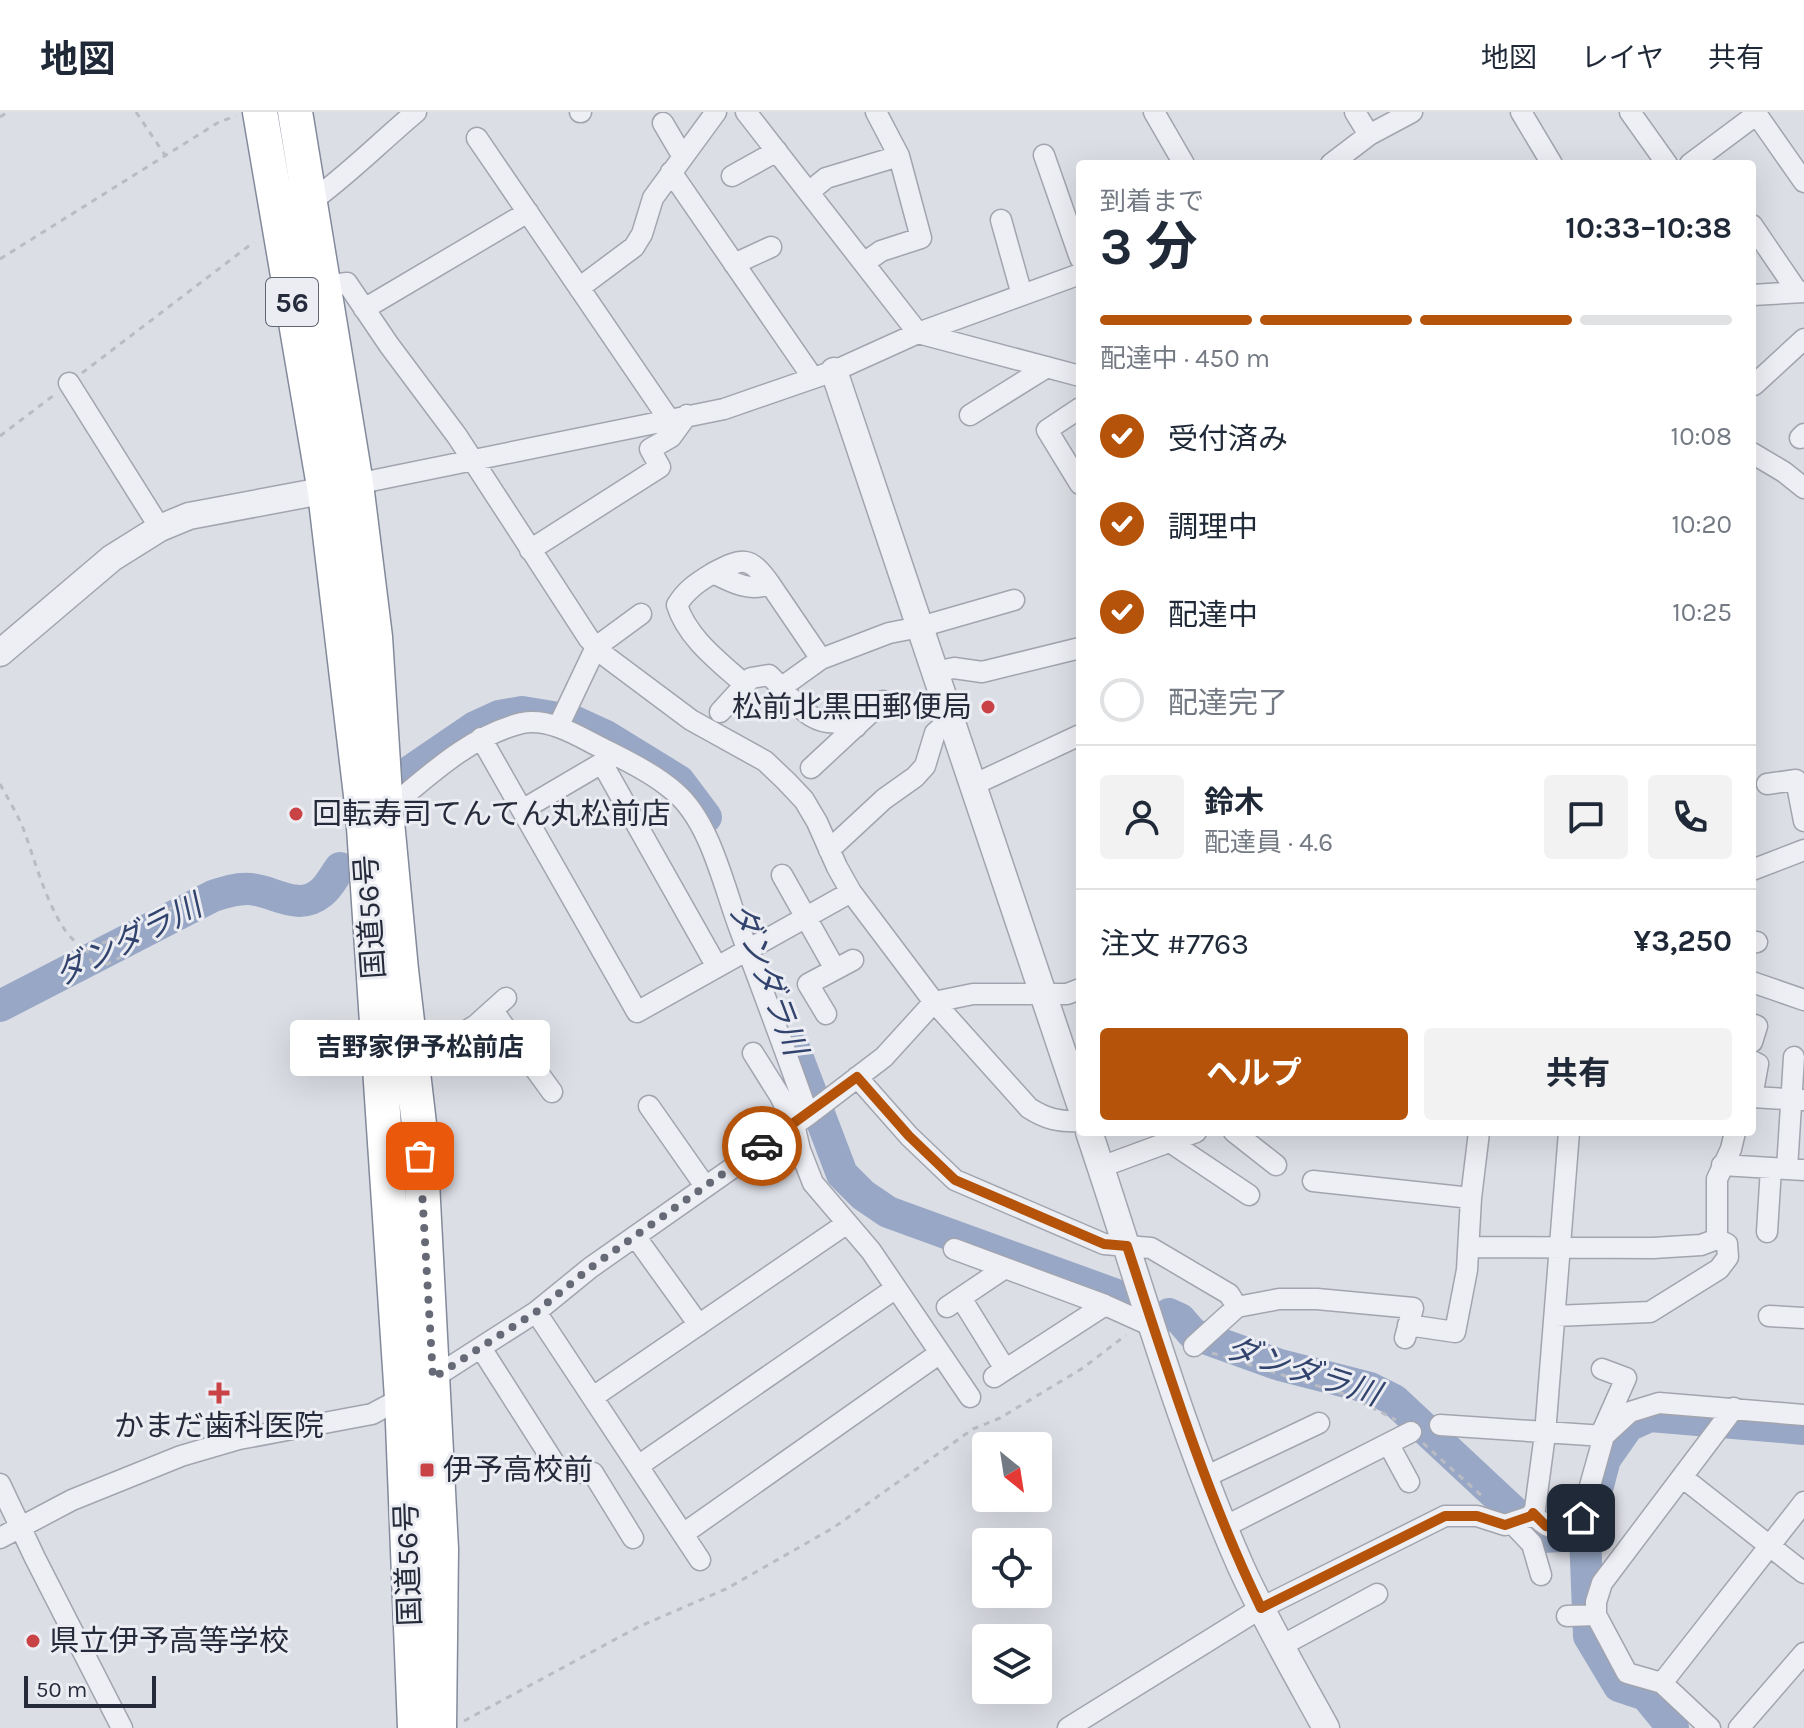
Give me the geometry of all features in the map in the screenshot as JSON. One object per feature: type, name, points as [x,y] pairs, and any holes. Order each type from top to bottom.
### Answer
[{"type":"highway","name":"国道56号","points":[[295,112],[324,286],[340,488],[375,812],[419,1124],[449,1725]]},
{"type":"highway","name":"国道56号","points":[[250,113],[340,488]]},
{"type":"highway","name":"国道56号","points":[[375,812],[415,1728]]},
{"type":"street","points":[[279,225],[332,187],[416,112]]},
{"type":"street","points":[[579,288],[634,247],[642,234],[653,198],[716,112]]},
{"type":"street","points":[[746,112],[918,333],[1076,375]]},
{"type":"street","points":[[864,263],[881,251],[921,238],[899,156],[876,112]]},
{"type":"street","points":[[1154,112],[1182,160]]},
{"type":"street","points":[[1355,112],[1369,135]]},
{"type":"street","points":[[1338,160],[1385,118],[1412,112]]},
{"type":"street","points":[[1521,112],[1550,160]]},
{"type":"street","points":[[1630,112],[1664,160]]},
{"type":"street","points":[[1703,160],[1756,113],[1804,182]]},
{"type":"street","points":[[663,123],[677,164],[734,264],[824,374],[920,627],[1076,1092]]},
{"type":"street","points":[[477,138],[579,288],[678,417]]},
{"type":"street","points":[[732,176],[777,151]]},
{"type":"street","points":[[1044,155],[1076,247]]},
{"type":"street","points":[[809,192],[826,178],[899,156]]},
{"type":"street","points":[[364,309],[528,212]]},
{"type":"street","points":[[1001,220],[1022,295]]},
{"type":"street","points":[[1756,230],[1801,292]]},
{"type":"street","points":[[734,264],[771,247]]},
{"type":"street","points":[[0,653],[112,558],[160,528],[189,516],[724,409],[824,374],[918,333],[1076,275]]},
{"type":"street","points":[[291,291],[347,283],[473,461],[596,647],[691,720],[765,761],[804,800],[851,892],[934,1002],[1029,1108],[1044,1118],[1076,1121]]},
{"type":"street","points":[[1756,295],[1801,292]]},
{"type":"street","points":[[1756,383],[1804,339]]},
{"type":"street","points":[[970,415],[1047,367]]},
{"type":"street","points":[[69,383],[160,528]]},
{"type":"street","points":[[1076,411],[1047,430],[1076,477]]},
{"type":"street","points":[[530,550],[660,467],[650,449],[671,437],[678,417]]},
{"type":"street","points":[[1756,455],[1804,488]]},
{"type":"street","points":[[744,684],[708,652],[678,611],[677,605],[683,594],[713,573],[749,588],[770,584],[821,659]]},
{"type":"street","points":[[782,687],[821,659],[889,633],[1014,600]]},
{"type":"street","points":[[560,721],[596,647],[641,614]]},
{"type":"street","points":[[935,672],[954,668],[982,672],[1076,649]]},
{"type":"street","points":[[720,712],[744,684],[760,674],[769,675],[806,713],[822,723],[832,725],[847,721],[856,727]]},
{"type":"street","points":[[811,768],[883,701]]},
{"type":"street","points":[[829,850],[884,799],[915,777],[925,766],[935,733],[951,719]]},
{"type":"street","points":[[375,812],[481,738],[525,723],[560,721],[676,792],[700,822],[748,950],[801,1119],[800,1150],[813,1183],[871,1251],[970,1397]]},
{"type":"street","points":[[973,785],[1076,737]]},
{"type":"street","points":[[481,738],[637,1012],[851,892]]},
{"type":"street","points":[[522,810],[602,763],[717,967]]},
{"type":"street","points":[[1767,784],[1796,780],[1804,821]]},
{"type":"street","points":[[1756,864],[1804,850]]},
{"type":"street","points":[[782,875],[806,917],[844,964],[808,984],[826,1014]]},
{"type":"street","points":[[1756,983],[1804,1000]]},
{"type":"street","points":[[0,1538],[72,1500],[181,1456],[239,1439],[372,1414],[536,1312],[635,1236],[801,1119],[884,1057],[934,1002],[973,994],[1067,994],[1076,991]]},
{"type":"street","points":[[412,1064],[476,1025],[500,1004],[552,1092]]},
{"type":"street","points":[[753,1053],[780,1096],[801,1119]]},
{"type":"street","points":[[1767,1232],[1788,1169],[1797,1100],[1794,1057]]},
{"type":"street","points":[[857,1077],[909,1136],[955,1180],[1104,1244],[1151,1248],[1229,1294],[1237,1307]]},
{"type":"street","points":[[1756,1097],[1797,1100]]},
{"type":"street","points":[[649,1106],[705,1186]]},
{"type":"street","points":[[1090,1136],[1127,1246],[1146,1323],[1224,1527],[1261,1608],[1326,1728]]},
{"type":"street","points":[[1101,1167],[1186,1136]]},
{"type":"street","points":[[1239,1136],[1276,1165]]},
{"type":"street","points":[[1202,1340],[1237,1307],[1279,1299],[1413,1308],[1406,1332],[1455,1332],[1467,1270],[1479,1136]]},
{"type":"street","points":[[1541,1575],[1524,1519],[1545,1434],[1569,1136]]},
{"type":"street","points":[[1717,1239],[1717,1179],[1734,1136]]},
{"type":"street","points":[[1170,1142],[1249,1195]]},
{"type":"street","points":[[1722,1165],[1788,1169]]},
{"type":"street","points":[[1313,1181],[1471,1198]]},
{"type":"street","points":[[593,1397],[846,1224]]},
{"type":"street","points":[[635,1236],[699,1325]]},
{"type":"street","points":[[1469,1247],[1653,1248],[1701,1245],[1717,1239],[1727,1244],[1728,1257],[1719,1269],[1650,1312],[1555,1316]]},
{"type":"street","points":[[954,1249],[1146,1323]]},
{"type":"street","points":[[1005,1268],[954,1303],[999,1373],[1105,1305]]},
{"type":"street","points":[[638,1466],[896,1288]]},
{"type":"street","points":[[536,1312],[700,1560]]},
{"type":"street","points":[[1769,1316],[1804,1318]]},
{"type":"street","points":[[481,1348],[560,1472],[593,1473],[633,1538]]},
{"type":"street","points":[[683,1534],[940,1353]]},
{"type":"street","points":[[1068,1728],[1261,1608],[1445,1516],[1477,1516],[1505,1525],[1524,1519],[1567,1530],[1574,1526],[1581,1518],[1602,1436],[1626,1378],[1602,1369]]},
{"type":"street","points":[[1440,1425],[1602,1436],[1630,1412],[1659,1403],[1804,1415]]},
{"type":"street","points":[[1710,1728],[1662,1683],[1627,1673],[1583,1615],[1596,1602],[1602,1583],[1734,1408]]},
{"type":"street","points":[[1205,1477],[1319,1423]]},
{"type":"street","points":[[1224,1527],[1411,1432]]},
{"type":"street","points":[[1389,1445],[1409,1482]]},
{"type":"street","points":[[1682,1477],[1804,1573]]},
{"type":"street","points":[[0,1484],[122,1728]]},
{"type":"street","points":[[1662,1683],[1804,1502]]},
{"type":"street","points":[[1281,1646],[1377,1594]]},
{"type":"street","points":[[1739,1728],[1804,1653]]},
{"type":"path","points":[[0,117],[8,112]]},
{"type":"path","points":[[136,112],[165,155]]},
{"type":"path","points":[[0,259],[219,122],[250,113]]},
{"type":"path","points":[[0,436],[279,225]]},
{"type":"path","points":[[0,784],[23,828],[50,905],[80,945],[87,947],[109,941],[189,898]]},
{"type":"path","points":[[87,947],[96,970],[121,957]]},
{"type":"path","points":[[449,1725],[638,1627],[726,1589],[833,1528],[973,1429],[1000,1418],[1083,1368],[1130,1331],[1146,1323]]},
{"type":"path","points":[[1202,1340],[1350,1396],[1398,1421],[1524,1519]]},
{"type":"waterway","name":"ダンダラ川","points":[[409,772],[475,727],[499,716],[522,712],[571,720],[606,736],[679,781],[706,817]]},
{"type":"waterway","name":"ダンダラ川","points":[[0,1006],[213,896],[250,889],[304,901],[324,891],[340,868]]},
{"type":"waterway","name":"ダンダラ川","points":[[794,1048],[842,1174],[863,1195],[888,1212],[1125,1298]]},
{"type":"waterway","name":"ダンダラ川","points":[[1169,1314],[1180,1319],[1193,1334],[1280,1365],[1370,1388],[1394,1400],[1541,1537],[1585,1535],[1605,1459],[1628,1426],[1650,1416],[1804,1429]]},
{"type":"waterway","name":"ダンダラ川","points":[[1585,1535],[1589,1636],[1619,1686],[1646,1695],[1673,1728]]},
{"type":"way so far","points":[[420,1156],[433,1378],[536,1312],[590,1268],[762,1146]]},
{"type":"place","name":"松前北黒田郵便局","points":[[988,707]]},
{"type":"place","name":"回転寿司てんてん丸松前店","points":[[296,814]]},
{"type":"place","name":"吉野家伊予松前店","points":[[420,1156]]},
{"type":"place","name":"かまだ歯科医院","points":[[219,1393]]},
{"type":"place","name":"伊予高校前","points":[[427,1470]]},
{"type":"place","name":"県立伊予高等学校","points":[[33,1641]]},
{"type":"route","points":[[762,1146],[857,1077],[909,1136],[955,1180],[1104,1244],[1127,1246],[1205,1477],[1234,1551],[1261,1608],[1445,1516],[1477,1516],[1505,1525],[1533,1513],[1540,1523],[1558,1530],[1567,1530],[1581,1518]]}]
